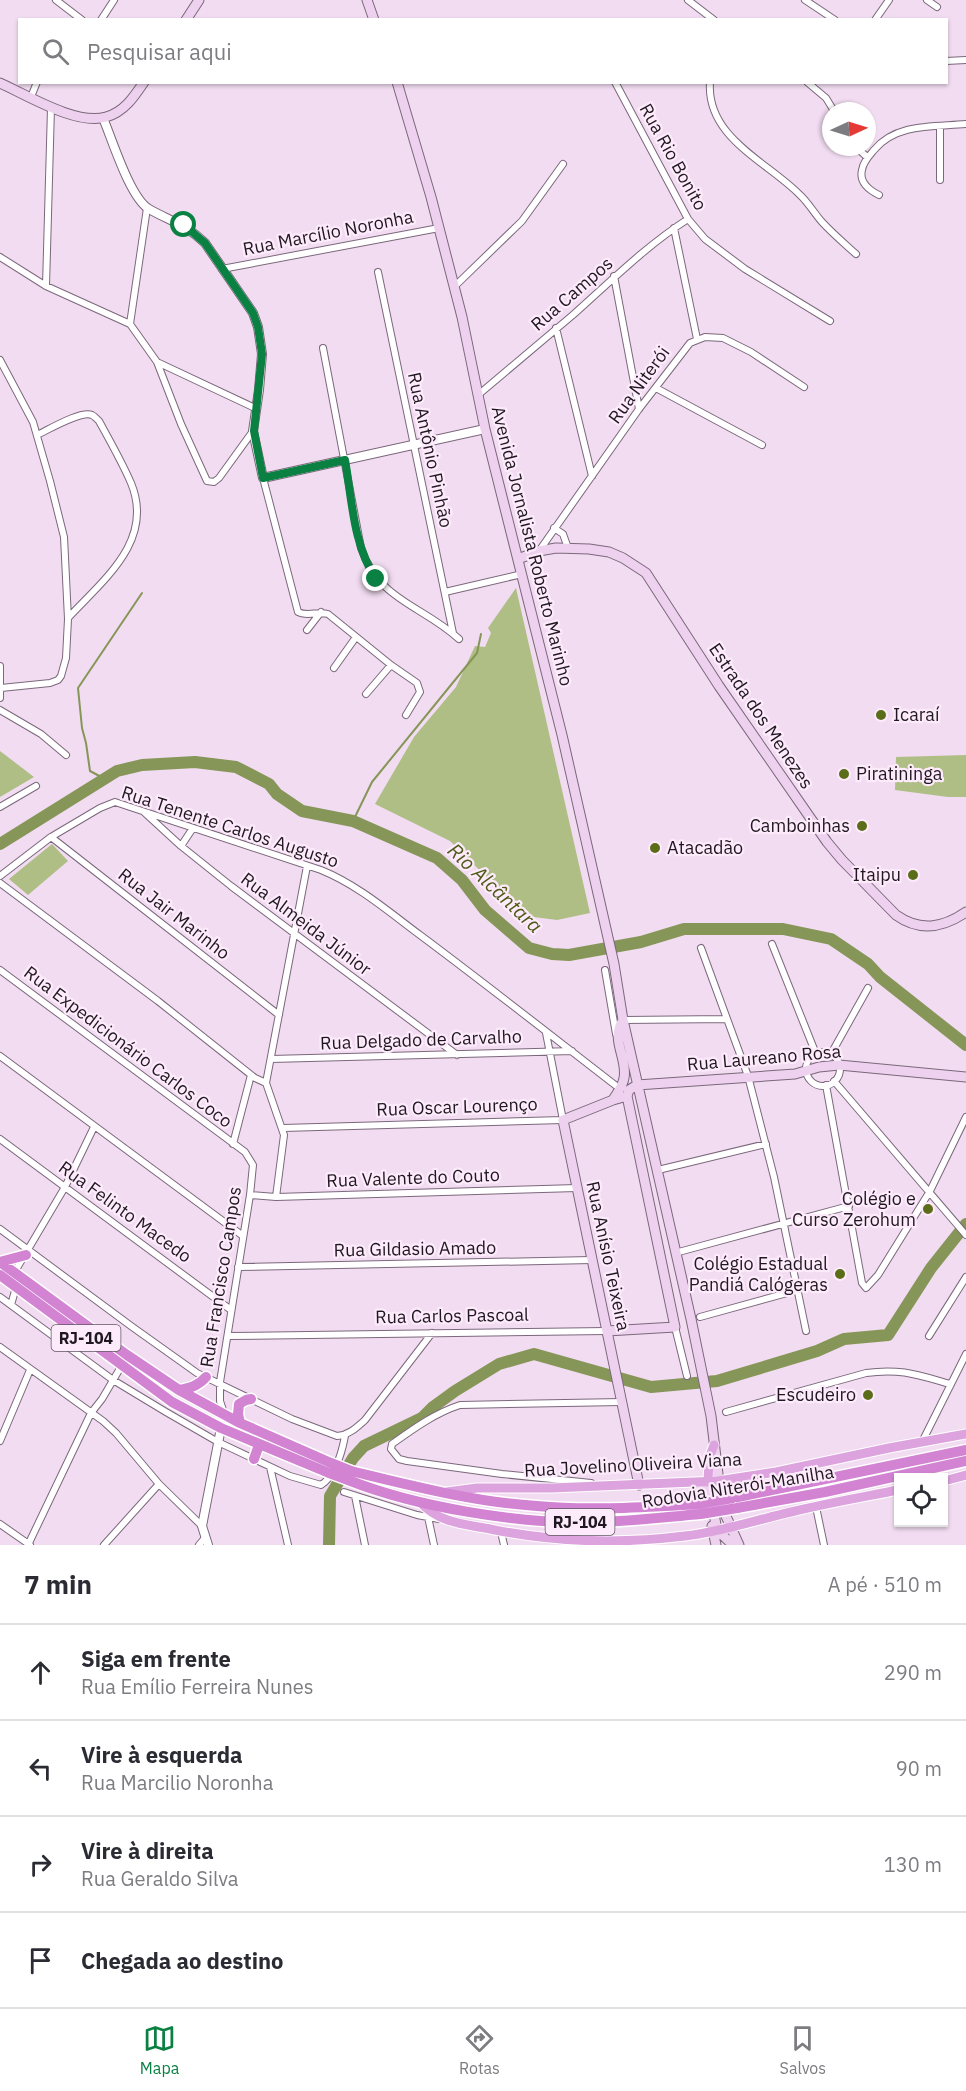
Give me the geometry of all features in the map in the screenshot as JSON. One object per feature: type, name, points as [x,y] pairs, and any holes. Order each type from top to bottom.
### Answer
[{"type":"highway","points":[[0,1262],[27,1253]]},
{"type":"highway","name":"Rodovia Niterói-Manilha","points":[[0,1262],[179,1390],[330,1468]]},
{"type":"highway","name":"Rodovia Niterói-Manilha","points":[[0,1275],[172,1402],[221,1428],[260,1445],[350,1475],[420,1502],[501,1516],[589,1522],[825,1492],[966,1461]]},
{"type":"highway","points":[[179,1390],[192,1387],[206,1377]]},
{"type":"highway","points":[[240,1423],[238,1414],[240,1404],[251,1400]]},
{"type":"highway","points":[[254,1459],[260,1445]]},
{"type":"highway","name":"Rodovia Niterói-Manilha","points":[[735,1503],[966,1450]]},
{"type":"highway","name":"Rodovia Niterói-Manilha","points":[[350,1475],[442,1493],[536,1506],[700,1509]]},
{"type":"main road","points":[[187,18],[199,0]]},
{"type":"main road","points":[[367,0],[373,18]]},
{"type":"main road","points":[[0,83],[51,108],[82,117],[103,118],[127,105],[143,84]]},
{"type":"main road","name":"Avenida Jornalista Roberto Marinho","points":[[398,84],[440,228],[485,429],[562,735],[614,963],[623,1020],[701,1371],[713,1429],[718,1481],[725,1514],[739,1545]]},
{"type":"main road","name":"Estrada dos Menezes","points":[[518,559],[539,551],[568,548],[609,552],[632,562],[646,573],[719,686],[827,842],[842,860],[896,915],[905,921],[930,927],[944,925],[966,912]]},
{"type":"main road","name":"Avenida Jornalista Roberto Marinho","points":[[613,1100],[624,1072],[618,1041],[619,1029],[623,1020]]},
{"type":"main road","name":"Rua Laureano Rosa","points":[[637,1085],[795,1074],[839,1065],[966,1077]]},
{"type":"main road","points":[[637,1085],[629,1090],[627,1096],[675,1327]]},
{"type":"main road","name":"Rua Oscar Lourenço","points":[[563,1120],[627,1096]]},
{"type":"main road","name":"Rua Anísio Teixeira","points":[[563,1120],[639,1485]]},
{"type":"main road","points":[[643,1174],[658,1170]]},
{"type":"main road","name":"Rua Carlos Pascoal","points":[[607,1330],[675,1327]]},
{"type":"main road","name":"Rua Jovelino Oliveira Viana","points":[[442,1493],[477,1488],[552,1488],[718,1481],[776,1472],[966,1434]]},
{"type":"main road","points":[[714,1445],[709,1458],[708,1482],[716,1545]]},
{"type":"main road","points":[[948,1479],[966,1475]]},
{"type":"main road","points":[[695,1483],[705,1496],[715,1530],[733,1545]]},
{"type":"main road","points":[[420,1502],[442,1519],[501,1532],[575,1542],[649,1542],[731,1527],[894,1491]]},
{"type":"street","points":[[56,0],[79,18]]},
{"type":"street","points":[[102,18],[114,0]]},
{"type":"street","points":[[688,0],[711,18]]},
{"type":"street","points":[[805,0],[832,18]]},
{"type":"street","points":[[876,18],[889,0]]},
{"type":"street","points":[[927,0],[937,7]]},
{"type":"street","points":[[948,61],[966,60]]},
{"type":"street","points":[[31,97],[36,84]]},
{"type":"street","name":"Rua Rio Bonito","points":[[616,84],[688,219],[705,239],[745,269],[830,321]]},
{"type":"street","points":[[710,84],[712,102],[719,120],[730,136],[741,148],[794,189],[823,224],[856,254]]},
{"type":"street","points":[[809,84],[828,102]]},
{"type":"street","points":[[46,285],[51,108]]},
{"type":"street","points":[[103,118],[131,186],[147,208],[184,225],[195,233],[205,243],[253,313],[258,327],[262,354],[254,431],[263,478],[296,608],[301,614],[321,612],[328,614],[417,683],[420,689],[418,698],[406,715]]},
{"type":"street","points":[[879,195],[866,186],[861,178],[861,171],[867,157],[890,135],[911,128],[966,124]]},
{"type":"street","points":[[940,126],[940,180]]},
{"type":"street","points":[[454,287],[522,221],[562,164]]},
{"type":"street","points":[[129,324],[147,208]]},
{"type":"street","name":"Rua Campos","points":[[478,394],[614,276],[688,219]]},
{"type":"street","name":"Rua Marcílio Noronha","points":[[222,269],[440,228]]},
{"type":"street","points":[[674,228],[697,339],[713,336],[732,341],[804,387]]},
{"type":"street","points":[[0,257],[46,285],[129,324],[157,362],[181,424],[207,481],[214,482],[219,478],[254,431]]},
{"type":"street","name":"Rua Antônio Pinhão","points":[[378,272],[453,633]]},
{"type":"street","points":[[614,276],[639,410]]},
{"type":"street","points":[[556,328],[592,476]]},
{"type":"street","name":"Rua Niterói","points":[[539,551],[681,353],[697,339]]},
{"type":"street","points":[[324,348],[360,548],[366,564],[387,590],[459,639]]},
{"type":"street","points":[[0,360],[33,422],[64,537],[68,619],[66,658],[58,680],[50,683],[1,688]]},
{"type":"street","points":[[157,362],[256,409]]},
{"type":"street","points":[[656,388],[762,445]]},
{"type":"street","points":[[37,435],[84,414],[94,415],[126,473],[135,498],[136,529],[132,542],[124,556],[68,619]]},
{"type":"street","points":[[263,478],[485,429]]},
{"type":"street","points":[[554,528],[562,534],[568,548]]},
{"type":"street","points":[[445,592],[522,574]]},
{"type":"street","points":[[307,630],[321,612]]},
{"type":"street","points":[[334,668],[356,637]]},
{"type":"street","points":[[366,694],[391,665]]},
{"type":"street","points":[[0,666],[0,698]]},
{"type":"street","points":[[0,710],[41,734],[66,755]]},
{"type":"street","points":[[0,807],[36,786]]},
{"type":"street","name":"Rua Tenente Carlos Augusto","points":[[0,876],[51,837],[116,802],[307,866],[339,878],[365,895],[619,1088]]},
{"type":"street","name":"Rua Almeida Júnior","points":[[143,811],[181,846],[294,935],[457,1054]]},
{"type":"street","points":[[181,846],[193,828]]},
{"type":"street","name":"Rua Jair Marinho","points":[[51,837],[279,1015]]},
{"type":"street","points":[[276,1197],[284,1144],[283,1128],[266,1083],[307,866]]},
{"type":"street","points":[[0,883],[158,1001],[251,1075],[266,1083]]},
{"type":"street","points":[[772,945],[816,1054]]},
{"type":"street","points":[[701,948],[748,1076],[784,1223],[806,1331]]},
{"type":"street","name":"Rua Expedicionário Carlos Coco","points":[[0,970],[236,1146]]},
{"type":"street","name":"Avenida Jornalista Roberto Marinho","points":[[605,970],[618,1041]]},
{"type":"street","points":[[831,1054],[868,988]]},
{"type":"street","points":[[623,1020],[727,1019]]},
{"type":"street","name":"Rua Anísio Teixeira","points":[[546,1033],[563,1120]]},
{"type":"street","name":"Rua Delgado de Carvalho","points":[[271,1059],[572,1051]]},
{"type":"street","points":[[825,1052],[831,1054],[839,1065],[838,1077],[826,1085],[814,1083],[806,1071],[807,1063],[816,1054],[825,1052]]},
{"type":"street","points":[[0,1056],[243,1236]]},
{"type":"street","points":[[236,1146],[251,1075]]},
{"type":"street","points":[[834,1081],[963,1231]]},
{"type":"street","points":[[826,1085],[862,1283],[866,1288],[878,1275],[930,1191],[966,1117]]},
{"type":"street","name":"Rua Oscar Lourenço","points":[[283,1128],[563,1120]]},
{"type":"street","points":[[14,1273],[65,1187],[94,1127]]},
{"type":"street","name":"Rua Felinto Macedo","points":[[0,1139],[231,1310]]},
{"type":"street","points":[[658,1170],[766,1144]]},
{"type":"street","name":"Rua Francisco Campos","points":[[225,1415],[220,1401],[220,1382],[253,1165],[250,1157],[236,1146]]},
{"type":"street","name":"Rua Valente do Couto","points":[[250,1195],[276,1197],[577,1188]]},
{"type":"street","points":[[675,1253],[849,1206]]},
{"type":"street","points":[[0,1229],[27,1253],[206,1377],[220,1382],[251,1400],[337,1436],[345,1436],[352,1432],[364,1420],[432,1333]]},
{"type":"street","name":"Rua Gildasio Amado","points":[[238,1268],[592,1260]]},
{"type":"street","points":[[929,1336],[966,1277]]},
{"type":"street","points":[[11,1305],[16,1287]]},
{"type":"street","points":[[700,1317],[798,1290]]},
{"type":"street","points":[[0,1297],[113,1380],[218,1442],[290,1476],[321,1485],[330,1478],[345,1436]]},
{"type":"street","points":[[675,1327],[687,1376]]},
{"type":"street","name":"Rua Carlos Pascoal","points":[[228,1336],[607,1330]]},
{"type":"street","points":[[0,1347],[103,1421],[159,1484],[202,1526]]},
{"type":"street","points":[[922,1442],[966,1354]]},
{"type":"street","points":[[0,1524],[29,1544],[91,1413],[122,1365]]},
{"type":"street","points":[[0,1441],[30,1370]]},
{"type":"street","points":[[726,1412],[866,1373],[886,1370],[904,1371],[950,1384]]},
{"type":"street","points":[[611,1486],[407,1461],[399,1459],[391,1449],[392,1444],[415,1428],[460,1406],[622,1402]]},
{"type":"street","points":[[204,1543],[202,1526],[221,1428]]},
{"type":"street","points":[[270,1467],[288,1545]]},
{"type":"street","points":[[104,1545],[159,1484]]},
{"type":"street","points":[[344,1492],[442,1519]]},
{"type":"street","points":[[355,1496],[365,1545]]},
{"type":"street","points":[[816,1507],[824,1545]]},
{"type":"street","points":[[428,1517],[434,1545]]},
{"type":"street","points":[[501,1532],[504,1545]]},
{"type":"green space","points":[[516,588],[590,913],[557,920],[526,916],[450,841],[375,804],[414,737],[456,687],[475,646],[485,647],[491,633],[488,628]]},
{"type":"green space","points":[[0,751],[34,777],[0,797]]},
{"type":"green space","points":[[966,755],[966,797],[895,790],[896,757]]},
{"type":"green space","points":[[52,844],[68,861],[28,895],[9,879]]},
{"type":"waterway","points":[[105,779],[90,771],[78,688],[142,593]]},
{"type":"waterway","points":[[353,821],[372,782],[477,653],[481,634]]},
{"type":"waterway","name":"Rio Alcântara","points":[[0,844],[117,771],[142,765],[195,762],[236,767],[269,784],[277,794],[302,811],[353,821],[437,858],[462,880],[485,910],[529,948],[552,954],[569,955],[641,942],[684,929],[783,929],[831,939],[868,964],[880,977],[966,1045]]},
{"type":"waterway","points":[[329,1545],[330,1496],[353,1458],[364,1446],[422,1418],[455,1391],[499,1364],[534,1354],[651,1387],[717,1381],[817,1351],[844,1339],[888,1335],[931,1268],[966,1224]]},
{"type":"place","name":"Icaraí","points":[[881,715]]},
{"type":"place","name":"Piratininga","points":[[844,774]]},
{"type":"place","name":"Camboinhas","points":[[862,826]]},
{"type":"place","name":"Atacadão","points":[[655,848]]},
{"type":"place","name":"Itaipu","points":[[913,875]]},
{"type":"place","name":"Colégio e Curso Zerohum","points":[[928,1209]]},
{"type":"place","name":"Colégio Estadual Pandiá Calógeras","points":[[840,1274]]},
{"type":"place","name":"Escudeiro","points":[[868,1395]]},
{"type":"route","points":[[184,225],[205,243],[253,313],[258,327],[262,354],[254,431],[263,478],[345,460],[360,548],[366,564],[376,579]]}]
